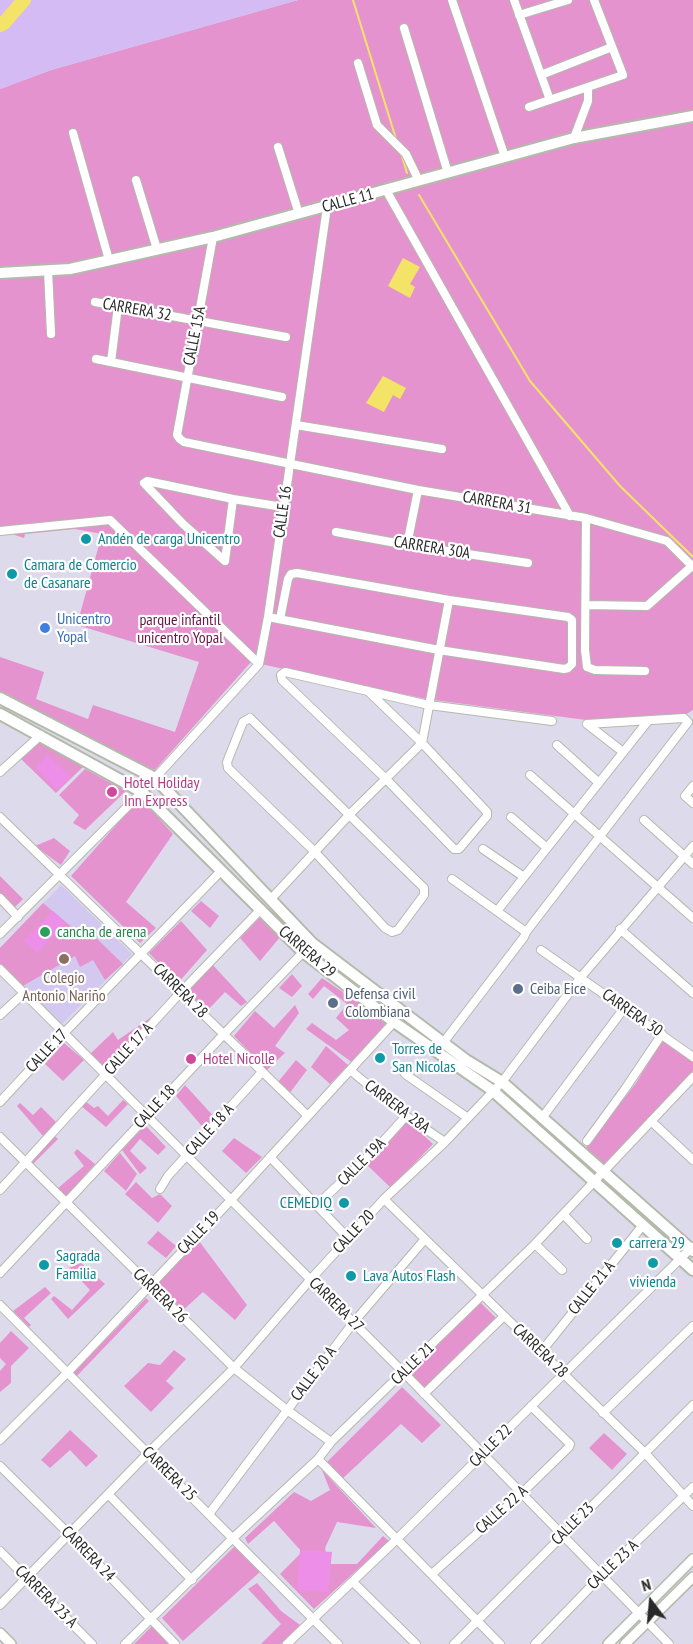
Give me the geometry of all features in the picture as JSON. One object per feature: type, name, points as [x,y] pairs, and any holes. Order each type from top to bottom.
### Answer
[{"type":"main road","name":"CALLE 11","points":[[0,273],[70,269],[213,237],[574,138],[693,116]]},
{"type":"main road","name":"CARRERA 29","points":[[0,698],[155,778],[312,942],[466,1060],[502,1082],[692,1248]]},
{"type":"main road","name":"CARRERA 29","points":[[0,714],[142,792],[303,952],[394,1022],[492,1090],[693,1270]]},
{"type":"street","points":[[452,0],[505,156]]},
{"type":"street","points":[[514,0],[550,100]]},
{"type":"street","points":[[519,15],[568,0]]},
{"type":"street","points":[[529,107],[623,75],[594,0]]},
{"type":"street","points":[[404,28],[448,173]]},
{"type":"street","points":[[541,75],[612,47]]},
{"type":"street","points":[[358,63],[377,125],[406,154],[419,181]]},
{"type":"street","points":[[574,138],[588,101],[588,88]]},
{"type":"street","points":[[73,133],[109,260]]},
{"type":"street","points":[[278,147],[299,214]]},
{"type":"street","points":[[136,180],[157,249]]},
{"type":"street","points":[[386,190],[570,516]]},
{"type":"street","name":"CALLE 16","points":[[259,664],[268,617],[327,207]]},
{"type":"street","name":"CALLE 15A","points":[[177,435],[213,237]]},
{"type":"street","points":[[48,270],[51,334]]},
{"type":"street","name":"CARRERA 32","points":[[94,302],[286,337]]},
{"type":"street","points":[[111,362],[118,306]]},
{"type":"street","points":[[96,359],[282,397]]},
{"type":"street","points":[[296,425],[442,449]]},
{"type":"street","name":"CARRERA 31","points":[[177,435],[184,442],[418,490],[586,518],[667,541],[693,567]]},
{"type":"street","points":[[233,499],[225,561],[183,524],[144,483],[147,481],[283,507]]},
{"type":"street","points":[[407,545],[418,490]]},
{"type":"street","points":[[586,518],[585,650],[587,667],[595,670],[645,671]]},
{"type":"street","points":[[0,531],[110,520],[259,664],[155,778]]},
{"type":"street","name":"CARRERA 30A","points":[[336,532],[528,563]]},
{"type":"street","points":[[586,605],[646,606],[693,567]]},
{"type":"street","points":[[268,617],[439,650],[564,669],[572,664],[572,620],[568,617],[448,600],[297,573],[291,574],[288,579],[280,619]]},
{"type":"street","points":[[271,899],[314,851],[422,743],[448,600]]},
{"type":"street","points":[[368,691],[422,743],[487,812],[487,816],[459,849],[454,849],[386,779],[282,680],[281,675],[285,672],[368,691],[429,705],[552,721]]},
{"type":"street","points":[[250,718],[424,888],[424,895],[398,930],[392,932],[385,928],[314,851],[228,768],[227,762],[243,722],[250,718]]},
{"type":"street","points":[[443,1043],[688,722],[684,718],[587,724],[623,752]]},
{"type":"street","points":[[496,911],[648,721]]},
{"type":"street","points":[[0,772],[41,735]]},
{"type":"street","points":[[557,745],[599,783]]},
{"type":"street","points":[[530,775],[693,918]]},
{"type":"street","points":[[693,786],[685,796],[693,803]]},
{"type":"street","points":[[0,934],[142,792]]},
{"type":"street","name":"CARRERA 28","points":[[0,816],[308,1116]]},
{"type":"street","points":[[511,817],[547,848]]},
{"type":"street","points":[[644,820],[693,864]]},
{"type":"street","name":"CALLE 20","points":[[0,1605],[234,1368],[384,1199],[445,1142],[502,1082],[580,977],[693,846]]},
{"type":"street","points":[[483,849],[524,877]]},
{"type":"street","name":"CALLE 17","points":[[0,1102],[220,872]]},
{"type":"street","points":[[452,879],[526,932]]},
{"type":"street","points":[[0,898],[18,916]]},
{"type":"street","name":"CALLE 17 A","points":[[0,1190],[181,992],[261,909]]},
{"type":"street","points":[[620,929],[693,993]]},
{"type":"street","name":"CALLE 18","points":[[0,1273],[312,942]]},
{"type":"street","name":"CARRERA 30","points":[[541,950],[693,1057]]},
{"type":"street","name":"CARRERA 27","points":[[0,969],[404,1373],[669,1644]]},
{"type":"street","points":[[0,1015],[24,993]]},
{"type":"street","points":[[542,1118],[625,1007]]},
{"type":"street","name":"CALLE 19","points":[[0,1440],[68,1372],[231,1200],[394,1022]]},
{"type":"street","points":[[587,1141],[662,1034]]},
{"type":"street","name":"CARRERA 28A","points":[[350,1070],[406,1116],[445,1142]]},
{"type":"street","name":"CALLE 18 A","points":[[160,1189],[168,1176],[262,1072]]},
{"type":"street","points":[[405,1074],[468,1118]]},
{"type":"street","name":"CALLE 21","points":[[125,1644],[318,1459],[331,1443],[536,1244],[651,1121],[691,1083]]},
{"type":"street","name":"CALLE 19A","points":[[316,1206],[379,1146],[406,1116]]},
{"type":"street","points":[[651,1121],[693,1160]]},
{"type":"street","name":"CARRERA 26","points":[[0,1137],[234,1368],[331,1443]]},
{"type":"street","points":[[270,1157],[348,1238]]},
{"type":"street","name":"CARRERA 28","points":[[384,1199],[645,1453],[693,1506]]},
{"type":"street","points":[[564,1215],[587,1239]]},
{"type":"street","name":"CALLE 21 A","points":[[541,1352],[643,1225]]},
{"type":"street","name":"CALLE 20 A","points":[[209,1514],[353,1323],[425,1239]]},
{"type":"street","points":[[536,1244],[562,1270]]},
{"type":"street","name":"CALLE 22","points":[[287,1644],[397,1539],[692,1248]]},
{"type":"street","name":"CARRERA 25","points":[[0,1305],[338,1644]]},
{"type":"street","points":[[424,1394],[504,1316]]},
{"type":"street","points":[[603,1413],[693,1326]]},
{"type":"street","name":"CALLE 23","points":[[454,1644],[693,1405]]},
{"type":"street","name":"CALLE 22 A","points":[[432,1574],[522,1493],[570,1445],[531,1406]]},
{"type":"street","points":[[318,1459],[500,1644]]},
{"type":"street","name":"CARRERA 24","points":[[0,1466],[175,1644]]},
{"type":"street","name":"CALLE 23 A","points":[[535,1644],[602,1575],[693,1488]]},
{"type":"street","points":[[108,1494],[192,1580]]},
{"type":"street","name":"CARRERA 23 A","points":[[0,1551],[92,1644]]},
{"type":"street","points":[[608,1644],[693,1559]]},
{"type":"street","points":[[625,1644],[693,1577]]},
{"type":"street","points":[[353,1582],[416,1644]]},
{"type":"street","points":[[0,1633],[11,1644]]},
{"type":"shaded area","points":[[403,258],[420,267],[410,284],[415,287],[410,298],[388,286]]},
{"type":"shaded area","points":[[383,376],[406,388],[400,399],[393,395],[384,412],[366,403]]},
{"type":"shaded area","points":[[48,755],[71,777],[57,790],[35,768]]},
{"type":"shaded area","name":"Colegio Antonio Nariño","points":[[61,885],[132,954],[61,1025],[0,967],[0,948]]},
{"type":"shaded area","name":"cancha de arena","points":[[53,911],[66,923],[37,953],[24,941]]},
{"type":"shaded area","points":[[300,1550],[332,1552],[328,1592],[297,1590]]},
{"type":"green space","name":"parque infantil unicentro Yopal","points":[[298,0],[693,0],[693,710],[685,715],[586,720],[426,699],[251,662],[155,770],[104,749],[0,695],[0,657],[44,672],[36,699],[88,719],[93,705],[175,732],[199,662],[77,625],[102,534],[75,529],[25,534],[24,538],[9,533],[0,533],[0,89],[51,70]]},
{"type":"green space","points":[[39,739],[85,765],[56,793],[20,758]]},
{"type":"green space","points":[[85,769],[126,791],[85,830],[73,823],[79,815],[59,795]]},
{"type":"green space","points":[[140,798],[173,834],[126,902],[156,928],[140,943],[71,876]]},
{"type":"green space","points":[[54,838],[70,851],[61,865],[35,846]]},
{"type":"green space","points":[[0,876],[23,899],[12,910],[0,897]]},
{"type":"green space","points":[[201,901],[219,916],[210,928],[191,911]]},
{"type":"green space","points":[[43,903],[86,939],[95,937],[123,964],[105,980],[93,960],[80,967],[75,956],[21,987],[0,967],[0,948]]},
{"type":"green space","points":[[261,916],[281,936],[260,961],[240,938]]},
{"type":"green space","points":[[181,921],[207,950],[178,983],[149,953]]},
{"type":"green space","points":[[211,963],[247,1002],[241,1006],[225,992],[207,1011],[184,990]]},
{"type":"green space","points":[[292,974],[302,986],[292,997],[279,988]]},
{"type":"green space","points":[[322,978],[387,1022],[353,1063],[306,1029],[312,1023],[336,1040],[349,1030],[336,1018],[347,1004],[324,986],[313,999],[308,994]]},
{"type":"green space","points":[[295,1005],[299,1013],[275,1046],[285,1053],[267,1070],[234,1036],[255,1011],[274,1028]]},
{"type":"green space","points":[[156,1014],[105,1070],[89,1055],[113,1032],[118,1040]]},
{"type":"green space","points":[[663,1039],[693,1060],[693,1071],[605,1164],[601,1164],[585,1149],[636,1083]]},
{"type":"green space","points":[[64,1043],[84,1060],[63,1081],[45,1064]]},
{"type":"green space","points":[[326,1046],[348,1065],[330,1084],[311,1067]]},
{"type":"green space","points":[[296,1060],[307,1070],[289,1094],[278,1082]]},
{"type":"green space","points":[[185,1085],[217,1120],[207,1132],[176,1096]]},
{"type":"green space","points":[[123,1100],[128,1104],[106,1127],[80,1105],[85,1101],[94,1108],[98,1106],[108,1116]]},
{"type":"green space","points":[[20,1103],[33,1115],[41,1107],[57,1123],[43,1136],[17,1106]]},
{"type":"green space","points":[[407,1120],[433,1144],[391,1188],[366,1164]]},
{"type":"green space","points":[[145,1125],[166,1147],[158,1155],[140,1139],[130,1151],[147,1168],[140,1174],[122,1150]]},
{"type":"green space","points":[[53,1134],[58,1139],[32,1165],[57,1189],[84,1166],[74,1153],[77,1149],[95,1164],[63,1200],[26,1165]]},
{"type":"green space","points":[[234,1138],[262,1157],[246,1173],[222,1151]]},
{"type":"green space","points":[[120,1153],[137,1174],[126,1191],[104,1171]]},
{"type":"green space","points":[[136,1182],[152,1198],[160,1194],[172,1206],[158,1223],[125,1194]]},
{"type":"green space","points":[[158,1231],[176,1246],[166,1258],[147,1243]]},
{"type":"green space","points":[[199,1241],[247,1305],[235,1320],[203,1292],[181,1312],[154,1286]]},
{"type":"green space","points":[[81,1263],[105,1284],[68,1319],[51,1299],[54,1296],[72,1310],[90,1290],[69,1268]]},
{"type":"green space","points":[[45,1287],[51,1293],[24,1318],[31,1325],[29,1327],[13,1311]]},
{"type":"green space","points":[[146,1298],[149,1301],[75,1378],[71,1375]]},
{"type":"green space","points":[[478,1300],[497,1319],[424,1392],[409,1376]]},
{"type":"green space","points":[[11,1331],[29,1348],[11,1366],[11,1383],[0,1392],[0,1371],[6,1364],[0,1358],[0,1343]]},
{"type":"green space","points":[[174,1350],[186,1359],[166,1381],[174,1388],[151,1412],[124,1386],[148,1363],[160,1365]]},
{"type":"green space","points":[[402,1387],[441,1425],[422,1443],[401,1424],[340,1481],[324,1465]]},
{"type":"green space","points":[[70,1430],[98,1456],[86,1467],[70,1450],[50,1468],[41,1460]]},
{"type":"green space","points":[[604,1433],[627,1454],[612,1470],[589,1448]]},
{"type":"green space","points":[[322,1470],[376,1528],[337,1522],[325,1548],[329,1564],[357,1564],[383,1536],[389,1541],[314,1609],[280,1574],[302,1552],[274,1521],[248,1544],[245,1538],[294,1492],[311,1501],[330,1490]]},
{"type":"green space","points":[[235,1546],[261,1571],[183,1641],[162,1618]]},
{"type":"green space","points":[[257,1583],[281,1611],[300,1625],[281,1644],[261,1644],[281,1624],[248,1589]]},
{"type":"green space","points":[[152,1626],[169,1644],[134,1644]]},
{"type":"sand","points":[[0,0],[298,0],[51,70],[0,89]]},
{"type":"waterway","points":[[0,25],[24,0]]},
{"type":"waterway","points":[[353,0],[397,142]]},
{"type":"waterway","points":[[401,153],[407,173]]},
{"type":"waterway","points":[[419,195],[530,381],[620,486],[693,557]]},
{"type":"place","name":"Andén de carga Unicentro","points":[[86,539]]},
{"type":"place","name":"Camara de Comercio de Casanare","points":[[12,574]]},
{"type":"place","name":"Unicentro Yopal","points":[[45,628]]},
{"type":"place","name":"Hotel Holiday Inn Express","points":[[112,792]]},
{"type":"place","name":"cancha de arena","points":[[45,932]]},
{"type":"place","name":"Colegio Antonio Nariño","points":[[64,959]]},
{"type":"place","name":"Ceiba Eice","points":[[518,989]]},
{"type":"place","name":"Defensa civil Colombiana","points":[[333,1003]]},
{"type":"place","name":"Torres de San Nicolas","points":[[380,1058]]},
{"type":"place","name":"Hotel Nicolle","points":[[191,1059]]},
{"type":"place","name":"CEMEDIQ","points":[[344,1203]]},
{"type":"place","name":"carrera 29","points":[[617,1243]]},
{"type":"place","name":"vivienda","points":[[653,1263]]},
{"type":"place","name":"Sagrada Familia","points":[[44,1265]]},
{"type":"place","name":"Lava Autos Flash","points":[[351,1276]]}]
